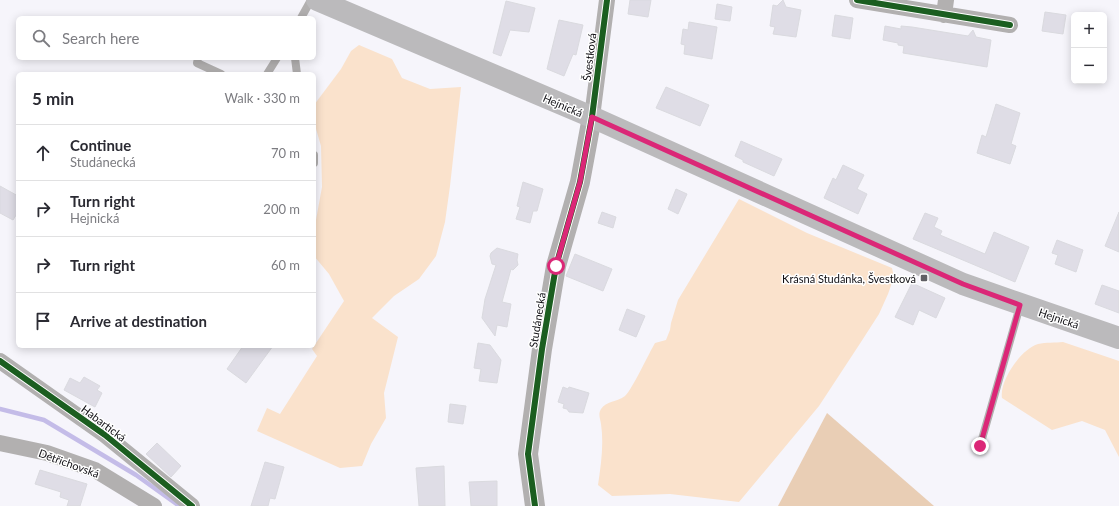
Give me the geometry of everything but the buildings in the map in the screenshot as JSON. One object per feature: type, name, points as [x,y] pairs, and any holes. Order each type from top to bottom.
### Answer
[{"type":"main road","name":"Hejnická","points":[[317,0],[592,117],[963,284],[1119,338]]},
{"type":"street","name":"Švestková","points":[[592,117],[607,0]]},
{"type":"street","points":[[857,0],[945,7],[1010,25]]},
{"type":"street","name":"Studánecká","points":[[535,506],[528,454],[542,349],[556,266],[580,182],[592,117]]},
{"type":"street","name":"Habartická","points":[[0,361],[105,435],[192,506]]},
{"type":"street","name":"Dětřichovská","points":[[0,443],[47,453],[95,470],[154,506]]},
{"type":"lane","points":[[302,16],[311,0]]},
{"type":"lane","points":[[197,60],[196,63],[216,72]]},
{"type":"lane","points":[[268,72],[276,60]]},
{"type":"lane","points":[[295,60],[297,72]]},
{"type":"lane","points":[[980,446],[1020,305]]},
{"type":"shaded area","points":[[359,45],[392,59],[402,78],[430,89],[461,87],[445,222],[436,256],[419,279],[394,296],[372,318],[398,337],[384,393],[386,418],[371,444],[362,466],[340,468],[257,431],[267,408],[280,414],[317,356],[312,349],[316,348],[316,343],[344,301],[329,274],[316,258],[316,220],[322,187],[321,146],[316,129],[316,102],[341,69],[351,51]]},
{"type":"shaded area","points":[[739,199],[807,233],[892,268],[894,277],[888,294],[879,314],[819,406],[739,502],[670,494],[612,496],[598,485],[602,447],[600,411],[606,404],[625,396],[655,343],[666,340],[678,300]]},
{"type":"shaded area","points":[[1063,342],[1119,361],[1119,457],[1105,430],[1082,421],[1052,430],[1002,398],[1004,383],[1012,366],[1025,352],[1038,344]]},
{"type":"shaded area","points":[[827,413],[934,506],[778,506]]},
{"type":"waterway","points":[[0,409],[44,420],[136,475],[178,505]]},
{"type":"cycle path","points":[[535,506],[528,454],[542,349],[556,266],[580,182],[592,117],[607,0]]},
{"type":"cycle path","points":[[857,0],[1010,25]]},
{"type":"cycle path","points":[[0,361],[105,435],[192,506]]},
{"type":"place","name":"Krásná Studánka, Švestková","points":[[924,278]]},
{"type":"route","points":[[556,266],[580,182],[592,117],[963,284],[1020,305],[980,446]]}]
